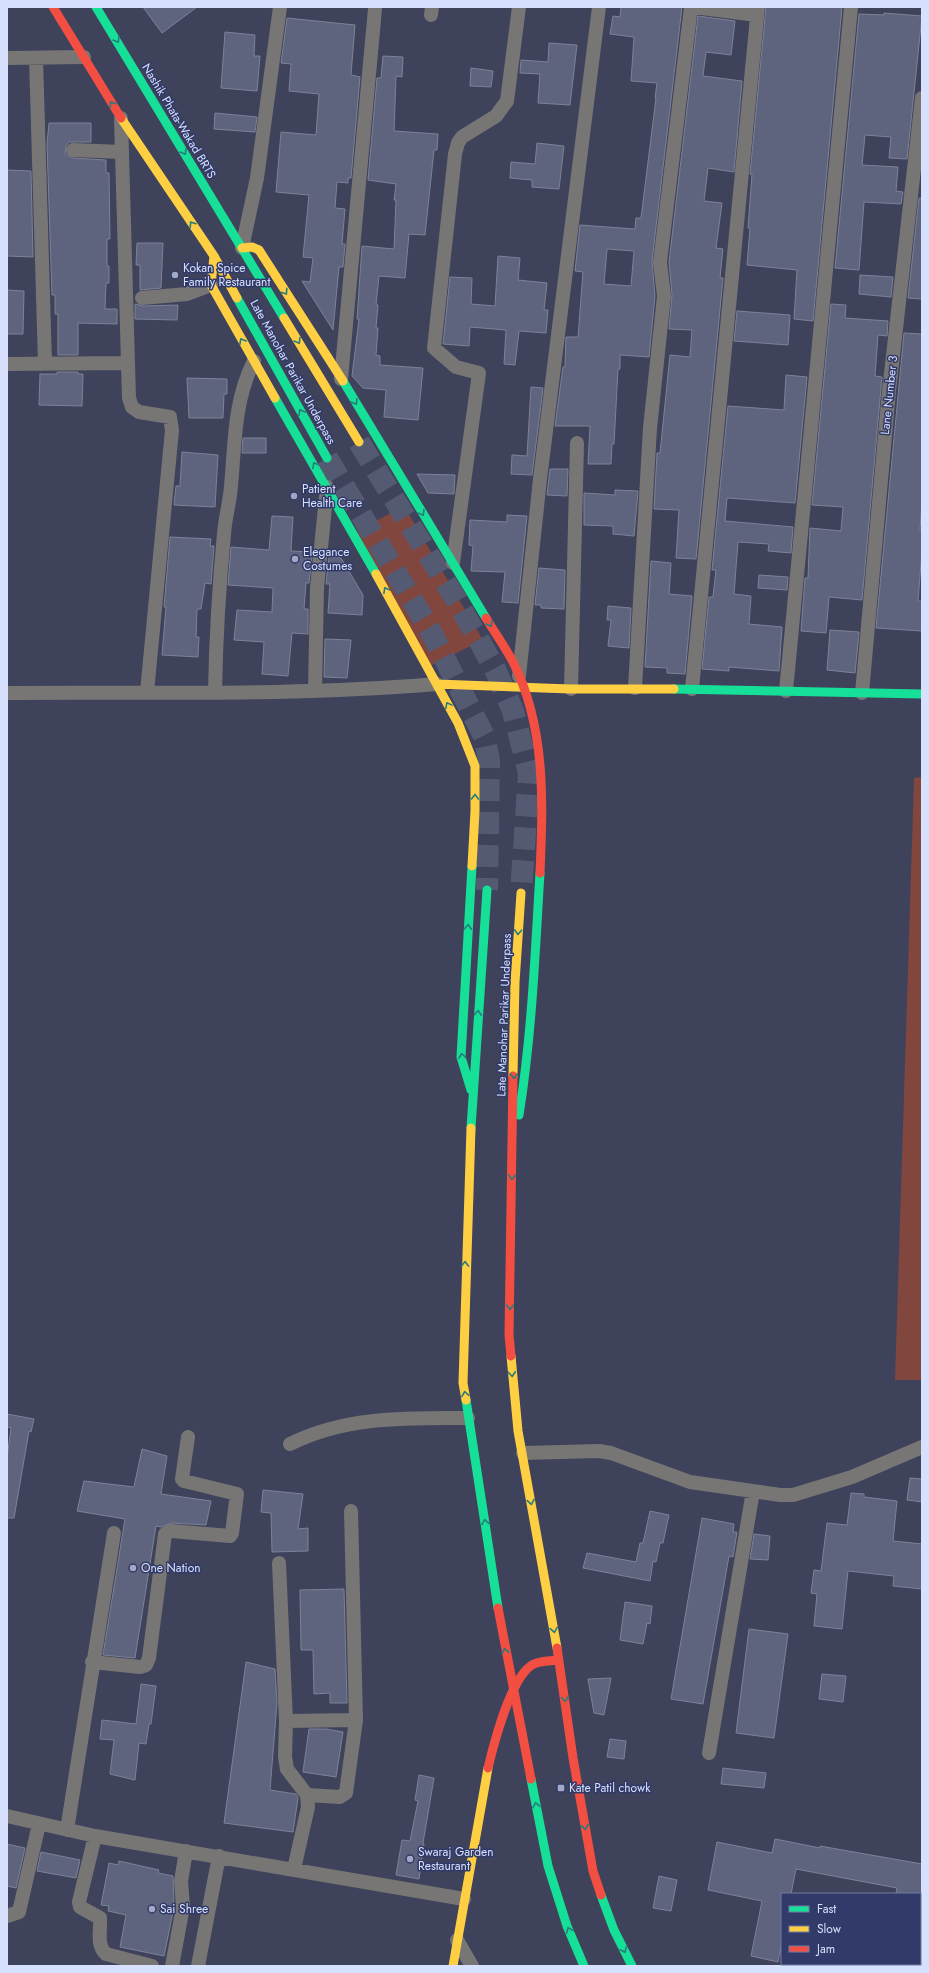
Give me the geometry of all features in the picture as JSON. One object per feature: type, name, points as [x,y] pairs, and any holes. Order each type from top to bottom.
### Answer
[{"type":"main road","name":"Late Manohar Parikar Underpass","points":[[53,7],[120,117],[214,256],[327,458]]},
{"type":"main road","name":"Nashik Phata-Wakad BRTS","points":[[96,7],[242,248]]},
{"type":"main road","points":[[242,248],[252,247],[259,250],[341,379],[513,663],[530,707],[541,760],[541,846],[528,1058],[522,1099],[513,1138],[509,1335],[518,1431],[559,1660],[573,1758],[593,1871],[614,1930],[632,1966]]},
{"type":"main road","name":"Late Manohar Parikar Underpass","points":[[242,248],[359,442]]},
{"type":"main road","points":[[214,256],[211,285],[327,486],[437,684],[458,723],[475,766],[475,811],[461,1057],[472,1094]]},
{"type":"main road","points":[[437,684],[520,683],[571,689],[635,688],[922,694]]},
{"type":"main road","name":"Late Manohar Parikar Underpass","points":[[487,890],[472,1094],[466,1237],[463,1383],[504,1643],[548,1866],[567,1926],[584,1966]]},
{"type":"main road","name":"Late Manohar Parikar Underpass","points":[[513,1138],[515,982],[521,894]]},
{"type":"main road","points":[[453,1966],[482,1796],[494,1743],[520,1676],[532,1664],[559,1660]]},
{"type":"street","points":[[242,248],[257,178],[280,7]]},
{"type":"street","points":[[453,563],[479,373],[456,367],[434,348],[455,154],[458,143],[462,137],[496,116],[508,102],[519,7]]},
{"type":"street","points":[[520,683],[540,479],[599,7]]},
{"type":"street","points":[[635,688],[650,428],[664,296],[660,262],[691,7]]},
{"type":"street","points":[[692,689],[758,11],[694,7]]},
{"type":"street","points":[[786,691],[851,7]]},
{"type":"street","points":[[341,379],[375,9]]},
{"type":"street","points":[[7,58],[84,57]]},
{"type":"street","points":[[36,58],[44,364]]},
{"type":"street","name":"Lane Number 3","points":[[862,692],[889,391],[922,98]]},
{"type":"street","points":[[120,117],[129,398],[132,407],[140,412],[170,417],[172,430],[147,692]]},
{"type":"street","points":[[73,150],[122,152]]},
{"type":"street","points":[[142,298],[187,294],[211,285]]},
{"type":"street","points":[[215,692],[217,621],[224,532],[231,487],[237,412],[246,376],[254,361]]},
{"type":"street","points":[[7,364],[128,363]]},
{"type":"street","points":[[571,689],[577,443]]},
{"type":"street","points":[[315,690],[317,588],[327,486]]},
{"type":"street","points":[[7,693],[315,690],[437,684]]},
{"type":"street","points":[[290,1444],[311,1434],[329,1428],[375,1420],[418,1417],[468,1418]]},
{"type":"street","points":[[92,1662],[140,1667],[146,1665],[149,1658],[165,1534],[171,1531],[230,1536],[232,1533],[237,1494],[184,1481],[182,1479],[188,1437]]},
{"type":"street","points":[[523,1453],[599,1451],[611,1453],[690,1482],[780,1495],[793,1495],[852,1477],[922,1447]]},
{"type":"street","points":[[709,1753],[753,1491]]},
{"type":"street","points":[[307,1795],[340,1797],[346,1793],[356,1720],[351,1511]]},
{"type":"street","points":[[67,1830],[92,1662],[114,1533]]},
{"type":"street","points":[[279,1563],[286,1720],[284,1751],[287,1769],[307,1795],[308,1807],[294,1870]]},
{"type":"street","points":[[286,1720],[356,1720]]},
{"type":"street","points":[[7,1816],[95,1836],[464,1899]]},
{"type":"street","points":[[7,1916],[18,1912],[39,1824]]},
{"type":"street","points":[[95,1836],[79,1902],[80,1907],[95,1913],[100,1918],[99,1941],[101,1949],[106,1954],[152,1966]]},
{"type":"street","points":[[172,1966],[183,1907],[181,1881],[186,1851]]},
{"type":"street","points":[[198,1966],[219,1856]]},
{"type":"street","points":[[457,1940],[472,1966]]},
{"type":"shaded area","points":[[404,506],[483,640],[428,667],[357,531]]},
{"type":"shaded area","points":[[922,777],[922,1380],[895,1380],[914,778]]},
{"type":"building","points":[[143,7],[197,7],[162,33]]},
{"type":"building","points":[[621,7],[682,7],[652,261],[655,296],[649,357],[620,355],[614,444],[612,444],[611,464],[588,464],[590,426],[555,426],[563,367],[565,367],[566,337],[578,337],[583,272],[575,271],[580,225],[635,229],[636,218],[641,218],[656,98],[657,83],[631,81],[634,37],[610,34],[613,16],[620,17]],"holes":[[[607,249],[634,251],[631,286],[604,284]]]},
{"type":"building","points":[[766,7],[842,7],[813,321],[794,319],[797,270],[747,265],[752,174],[750,174]]},
{"type":"building","points":[[884,13],[922,16],[907,159],[889,158],[891,137],[865,135],[862,165],[898,167],[896,191],[903,192],[901,204],[864,202],[859,270],[835,268],[859,14],[884,15]]},
{"type":"building","points":[[698,16],[735,21],[731,55],[706,52],[703,76],[742,81],[734,172],[708,168],[704,201],[722,203],[716,248],[723,249],[720,278],[723,278],[696,559],[676,558],[679,510],[654,509],[657,453],[660,453],[670,355],[690,357],[692,330],[669,329],[672,295],[669,262]]},
{"type":"building","points":[[287,18],[355,25],[351,75],[360,77],[351,178],[348,178],[348,183],[337,182],[335,208],[345,209],[342,244],[345,244],[343,267],[339,267],[333,330],[302,281],[310,282],[313,258],[303,257],[309,195],[276,192],[281,132],[316,135],[319,94],[289,91],[291,64],[281,63]]},
{"type":"building","points":[[225,32],[255,35],[254,56],[260,56],[257,91],[221,88]]},
{"type":"building","points":[[549,43],[577,45],[570,105],[538,103],[540,74],[520,73],[521,60],[548,62]]},
{"type":"building","points":[[383,56],[403,57],[402,77],[396,76],[394,131],[438,134],[437,150],[434,150],[425,235],[409,234],[405,278],[379,276],[376,305],[378,305],[376,328],[378,328],[376,355],[380,356],[380,365],[423,368],[418,420],[384,417],[386,390],[363,388],[352,376],[359,319],[357,319],[362,246],[394,249],[396,200],[394,200],[396,184],[368,180],[377,78],[381,78]]},
{"type":"building","points":[[471,68],[493,71],[491,87],[470,86]]},
{"type":"building","points":[[215,113],[257,117],[255,132],[214,129]]},
{"type":"building","points":[[49,123],[91,123],[91,142],[69,142],[66,146],[65,154],[73,158],[106,160],[106,173],[109,173],[110,239],[107,239],[107,266],[109,266],[109,283],[106,283],[105,309],[117,309],[117,324],[78,323],[78,355],[58,355],[58,314],[55,314],[55,295],[52,295],[47,144]]},
{"type":"building","points":[[537,143],[564,146],[559,189],[532,187],[532,180],[510,178],[511,162],[535,164]]},
{"type":"building","points":[[7,170],[31,171],[33,257],[7,256]]},
{"type":"building","points":[[919,198],[922,198],[922,299],[908,298]]},
{"type":"building","points":[[137,243],[163,243],[161,288],[140,290],[140,265],[136,265]]},
{"type":"building","points":[[498,256],[520,258],[518,280],[547,283],[544,310],[548,310],[546,333],[519,331],[515,365],[504,364],[506,330],[470,327],[469,346],[443,344],[450,277],[472,278],[471,304],[495,306]]},
{"type":"building","points":[[860,275],[893,277],[891,297],[859,294]]},
{"type":"building","points":[[7,290],[24,291],[23,334],[7,334]]},
{"type":"building","points":[[135,304],[143,306],[178,305],[177,320],[135,319]]},
{"type":"building","points":[[831,304],[846,305],[845,318],[888,321],[887,336],[878,335],[875,376],[882,377],[862,600],[829,597],[826,633],[801,631],[805,578],[808,578],[810,528],[841,531],[843,507],[812,505]]},
{"type":"building","points":[[737,311],[790,315],[788,345],[734,341]]},
{"type":"building","points":[[904,333],[922,334],[922,501],[920,530],[922,530],[922,551],[918,601],[922,601],[922,631],[876,628]]},
{"type":"building","points":[[57,372],[78,372],[78,374],[83,374],[82,406],[39,405],[40,374],[57,374]]},
{"type":"building","points":[[786,375],[807,377],[795,503],[727,498],[725,521],[793,527],[791,553],[768,551],[769,544],[738,542],[734,594],[751,596],[749,624],[782,627],[779,671],[729,667],[729,671],[702,669],[709,597],[713,597],[716,570],[712,570],[728,406],[784,410]]},
{"type":"building","points":[[187,378],[227,379],[227,394],[224,394],[223,418],[189,418]]},
{"type":"building","points":[[531,387],[543,388],[532,475],[511,474],[512,455],[527,456]]},
{"type":"building","points":[[243,438],[266,438],[266,453],[242,453]]},
{"type":"building","points":[[182,452],[218,455],[215,507],[174,505],[176,486],[180,486]]},
{"type":"building","points":[[550,469],[568,469],[567,496],[547,495]]},
{"type":"building","points":[[417,474],[455,475],[454,494],[428,493]]},
{"type":"building","points":[[615,490],[638,491],[634,536],[613,534],[613,526],[584,525],[584,493],[615,495]]},
{"type":"building","points":[[507,515],[527,516],[518,603],[502,602],[505,572],[471,571],[473,546],[469,545],[470,520],[507,522]]},
{"type":"building","points":[[272,516],[293,517],[291,551],[310,552],[310,556],[312,556],[309,583],[306,583],[304,609],[308,609],[308,634],[292,633],[288,676],[262,674],[264,642],[234,640],[237,610],[272,612],[273,588],[228,585],[231,547],[269,550]]},
{"type":"building","points":[[170,537],[211,539],[210,546],[214,546],[211,584],[205,583],[201,609],[197,609],[196,637],[199,637],[198,657],[162,655],[166,607],[164,607]]},
{"type":"building","points":[[329,557],[341,558],[363,595],[362,615],[328,613],[330,584],[326,584]]},
{"type":"building","points":[[651,561],[671,563],[669,594],[692,596],[685,674],[667,673],[667,668],[645,667]]},
{"type":"building","points":[[539,568],[565,570],[564,609],[541,608],[541,605],[535,605]]},
{"type":"building","points":[[759,575],[788,577],[787,590],[758,588]]},
{"type":"building","points":[[608,606],[631,608],[629,648],[608,646],[611,620],[607,620]]},
{"type":"building","points":[[830,630],[859,632],[855,673],[827,670]]},
{"type":"building","points":[[325,639],[351,640],[347,678],[324,677]]},
{"type":"building","points":[[7,1414],[34,1419],[31,1432],[29,1431],[14,1518],[7,1518],[7,1458],[11,1428],[7,1427]]},
{"type":"building","name":"One Nation","points":[[142,1449],[167,1456],[161,1494],[211,1501],[206,1525],[172,1523],[161,1527],[156,1526],[135,1658],[103,1655],[125,1519],[77,1511],[84,1481],[134,1487]]},
{"type":"building","points":[[910,1478],[922,1479],[922,1502],[907,1500]]},
{"type":"building","points":[[263,1490],[303,1494],[298,1529],[308,1528],[308,1551],[272,1552],[271,1513],[261,1512]]},
{"type":"building","points":[[851,1493],[864,1494],[864,1497],[897,1501],[893,1541],[922,1544],[922,1589],[893,1586],[894,1576],[848,1571],[842,1629],[814,1626],[817,1594],[811,1593],[814,1570],[821,1571],[827,1523],[847,1525]]},
{"type":"building","points":[[650,1511],[669,1515],[663,1543],[660,1543],[656,1562],[653,1561],[650,1581],[583,1568],[587,1553],[636,1562],[640,1543],[643,1543]]},
{"type":"building","points":[[702,1518],[734,1524],[733,1532],[737,1532],[733,1557],[729,1556],[703,1704],[671,1699]]},
{"type":"building","points":[[754,1534],[770,1536],[768,1560],[750,1559]]},
{"type":"building","points":[[344,1589],[347,1703],[330,1703],[330,1693],[314,1694],[313,1650],[301,1650],[300,1590]]},
{"type":"building","points":[[625,1602],[652,1606],[650,1624],[647,1623],[643,1644],[620,1640]]},
{"type":"building","points":[[749,1629],[788,1634],[774,1738],[736,1733]]},
{"type":"building","points":[[246,1662],[275,1669],[277,1703],[270,1790],[296,1794],[298,1798],[293,1832],[224,1823]]},
{"type":"building","points":[[822,1674],[846,1676],[843,1702],[819,1699]]},
{"type":"building","points":[[611,1678],[604,1715],[594,1713],[588,1679]]},
{"type":"building","points":[[141,1684],[156,1686],[151,1724],[149,1724],[146,1744],[139,1743],[135,1780],[110,1774],[114,1740],[100,1739],[102,1720],[136,1724]]},
{"type":"building","points":[[309,1729],[326,1729],[343,1732],[336,1777],[303,1772]]},
{"type":"building","points":[[610,1739],[626,1741],[624,1759],[607,1757]]},
{"type":"building","points":[[723,1768],[766,1773],[764,1788],[721,1784]]},
{"type":"building","points":[[419,1775],[434,1778],[423,1843],[419,1879],[396,1875],[402,1840],[410,1841],[418,1801],[415,1800]]},
{"type":"building","points":[[775,1839],[820,1848],[820,1846],[922,1864],[922,1894],[896,1893],[897,1888],[796,1869],[791,1893],[781,1893],[781,1946],[778,1962],[751,1956],[762,1901],[708,1890],[717,1842],[772,1853]]},
{"type":"building","points":[[7,1844],[25,1848],[16,1888],[7,1886]]},
{"type":"building","points":[[41,1852],[80,1860],[76,1878],[37,1871]]},
{"type":"building","name":"Sai Shree","points":[[119,1861],[159,1870],[158,1873],[173,1876],[174,1907],[164,1956],[120,1947],[126,1915],[108,1911],[109,1906],[101,1905],[109,1863],[118,1865]]},
{"type":"building","points":[[659,1876],[677,1880],[671,1911],[653,1908]]},
{"type":"tunnel","points":[[359,442],[457,601],[495,669],[513,711],[529,773],[521,893]]},
{"type":"tunnel","points":[[327,458],[429,628],[484,736],[489,760],[487,890]]},
{"type":"traffic: fast","points":[[96,7],[284,318]]},
{"type":"traffic: fast","points":[[237,298],[327,458]]},
{"type":"traffic: fast","points":[[343,381],[486,618]]},
{"type":"traffic: fast","points":[[275,398],[376,574]]},
{"type":"traffic: fast","points":[[674,689],[922,694]]},
{"type":"traffic: fast","points":[[471,1090],[461,1057],[472,866]]},
{"type":"traffic: fast","points":[[519,1115],[530,1024],[540,873]]},
{"type":"traffic: fast","points":[[471,1128],[487,890]]},
{"type":"traffic: fast","points":[[466,1400],[498,1608]]},
{"type":"traffic: fast","points":[[531,1779],[548,1866],[567,1926],[584,1966]]},
{"type":"traffic: fast","points":[[601,1895],[614,1930],[632,1966]]},
{"type":"traffic: slow","points":[[121,118],[214,256],[237,298]]},
{"type":"traffic: slow","points":[[242,248],[252,247],[259,250],[343,381]]},
{"type":"traffic: slow","points":[[214,256],[211,285],[275,398]]},
{"type":"traffic: slow","points":[[284,318],[359,442]]},
{"type":"traffic: slow","points":[[376,574],[458,723],[475,766],[475,811],[472,866]]},
{"type":"traffic: slow","points":[[437,684],[571,689],[674,689]]},
{"type":"traffic: slow","points":[[513,1076],[515,982],[521,893]]},
{"type":"traffic: slow","points":[[466,1400],[463,1383],[471,1128]]},
{"type":"traffic: slow","points":[[511,1356],[518,1431],[557,1648]]},
{"type":"traffic: slow","points":[[453,1966],[488,1768]]},
{"type":"traffic: jam","points":[[53,7],[121,118]]},
{"type":"traffic: jam","points":[[486,618],[513,662],[524,687],[532,712],[540,765],[542,819],[540,873]]},
{"type":"traffic: jam","points":[[511,1356],[509,1335],[513,1076]]},
{"type":"traffic: jam","points":[[498,1608],[531,1779]]},
{"type":"traffic: jam","points":[[557,1648],[573,1758],[593,1871],[601,1895]]},
{"type":"traffic: jam","points":[[488,1768],[504,1712],[510,1697],[524,1672],[532,1665],[541,1662],[559,1660]]},
{"type":"place","name":"Kokan Spice Family Restaurant","points":[[175,275]]},
{"type":"place","name":"Patient Health Care","points":[[294,496]]},
{"type":"place","name":"Elegance Costumes","points":[[295,559]]},
{"type":"place","name":"One Nation","points":[[133,1568]]},
{"type":"place","name":"Kate Patil chowk","points":[[561,1788]]},
{"type":"place","name":"Swaraj Garden Restaurant","points":[[410,1859]]},
{"type":"place","name":"Sai Shree","points":[[152,1909]]}]
